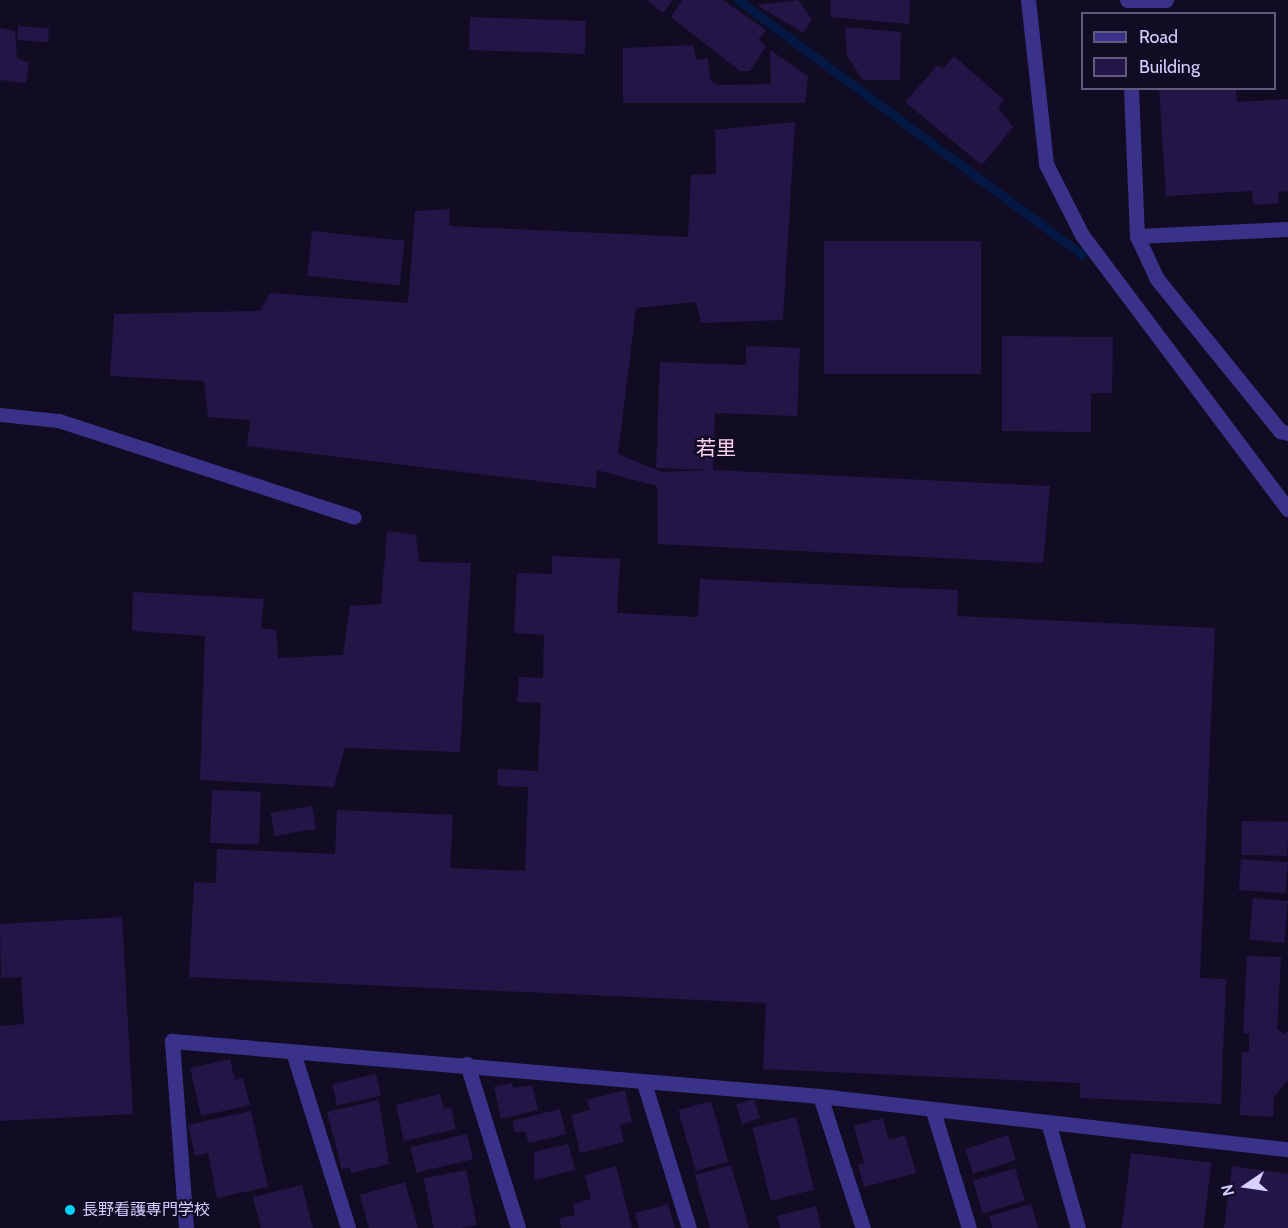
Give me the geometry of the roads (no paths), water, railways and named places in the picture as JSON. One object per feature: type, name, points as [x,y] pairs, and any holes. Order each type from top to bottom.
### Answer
[{"type":"street","points":[[1028,0],[1046,164],[1082,235],[1288,509]]},
{"type":"street","points":[[1127,5],[1166,0]]},
{"type":"street","points":[[1131,90],[1137,236],[1157,279],[1280,431],[1288,433]]},
{"type":"street","points":[[1137,236],[1288,229]]},
{"type":"street","points":[[186,1228],[172,1041],[467,1064],[644,1083],[820,1096],[933,1111],[1288,1149]]},
{"type":"street","points":[[293,1052],[348,1228]]},
{"type":"street","points":[[467,1064],[518,1228]]},
{"type":"street","points":[[644,1083],[689,1228]]},
{"type":"street","points":[[820,1096],[862,1228]]},
{"type":"street","points":[[933,1111],[969,1228]]},
{"type":"street","points":[[1048,1122],[1078,1228]]},
{"type":"lane","points":[[0,415],[59,421],[355,518]]},
{"type":"waterway","points":[[738,0],[1082,255]]},
{"type":"place","name":"長野看護専門学校","points":[[70,1210]]},
{"type":"district","name":"若里","points":[[716,448]]}]
